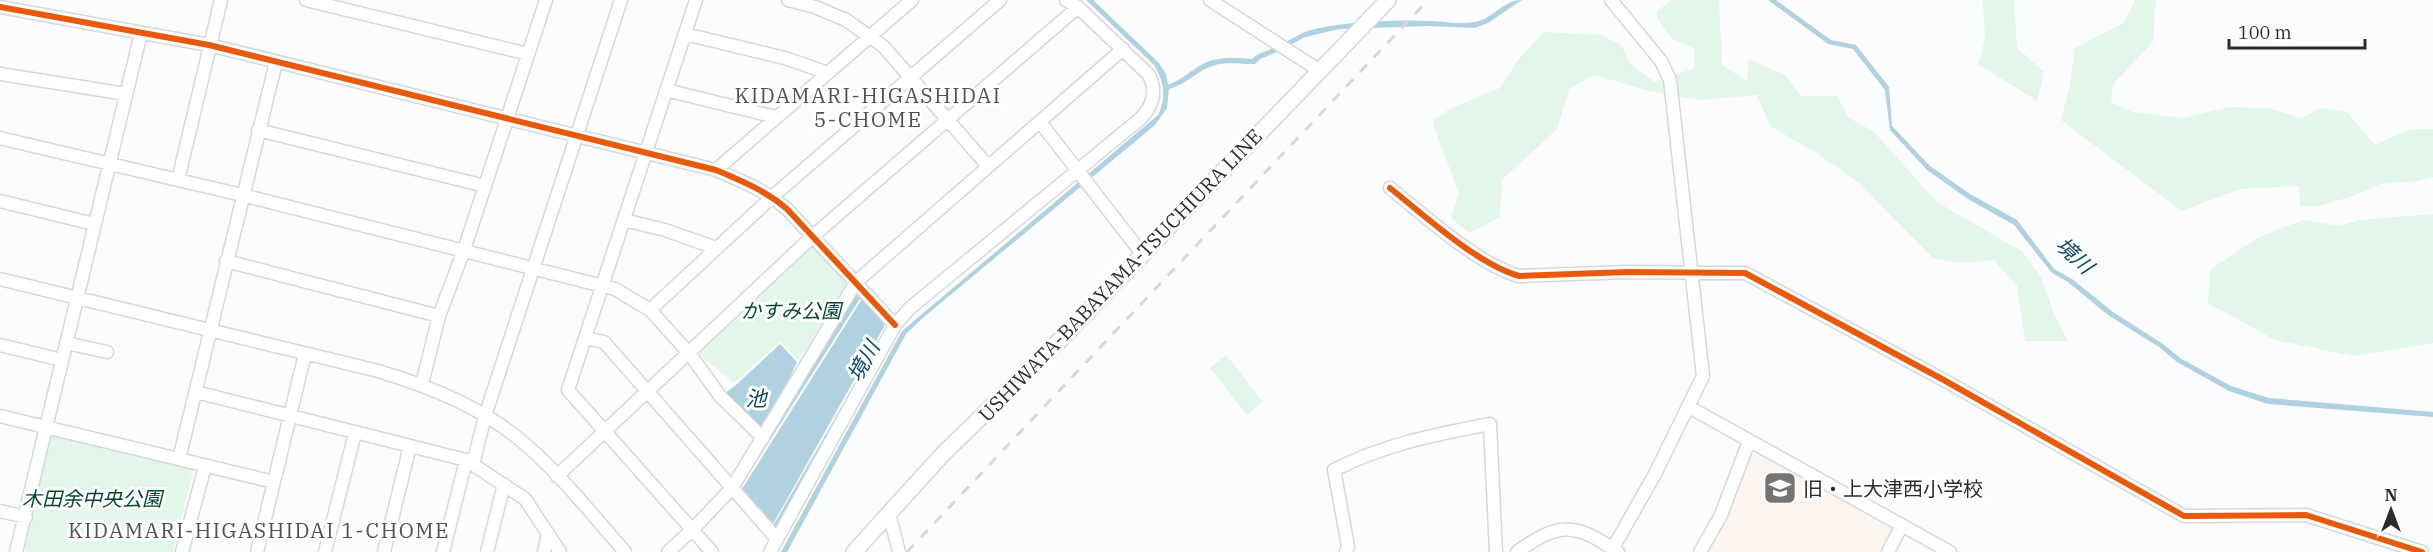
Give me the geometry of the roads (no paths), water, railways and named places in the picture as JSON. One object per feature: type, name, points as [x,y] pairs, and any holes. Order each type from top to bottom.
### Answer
[{"type":"main road","name":"USHIWATA-BABAYAMA-TSUCHIURA LINE","points":[[854,552],[942,455],[1062,338],[1388,0]]},
{"type":"street","points":[[2,0],[0,8],[209,45],[716,170],[749,183],[772,197],[813,236],[895,325]]},
{"type":"street","points":[[178,180],[221,0]]},
{"type":"street","points":[[306,0],[330,3],[528,54]]},
{"type":"street","points":[[422,384],[439,316],[464,250],[546,0]]},
{"type":"street","points":[[444,552],[470,462],[621,0]]},
{"type":"street","points":[[696,0],[568,390],[712,552]]},
{"type":"street","points":[[788,0],[820,4],[870,36],[912,77],[988,166]]},
{"type":"street","points":[[716,170],[912,0]]},
{"type":"street","points":[[650,310],[772,197],[1000,0]]},
{"type":"street","points":[[770,552],[895,325],[910,308],[1140,119],[1152,105],[1154,89],[1149,75],[1078,8],[1066,0]]},
{"type":"street","points":[[1210,0],[1320,71]]},
{"type":"street","points":[[1517,552],[1546,533],[1562,530],[1588,534],[1616,550],[1703,376],[1689,272],[1670,80],[1661,61],[1611,0]]},
{"type":"street","points":[[557,476],[813,236],[1078,8]]},
{"type":"street","points":[[16,552],[141,33]]},
{"type":"street","points":[[685,34],[785,58],[828,73]]},
{"type":"street","points":[[668,552],[732,488],[856,282],[1123,49]]},
{"type":"street","points":[[179,459],[276,62]]},
{"type":"street","points":[[0,74],[126,94]]},
{"type":"street","points":[[666,90],[776,117]]},
{"type":"street","points":[[1040,122],[1143,255]]},
{"type":"street","points":[[258,130],[485,186]]},
{"type":"street","points":[[0,138],[603,284],[633,298],[650,310],[689,353],[720,396],[763,438]]},
{"type":"street","points":[[1390,188],[1457,240],[1510,274],[1519,276],[1745,273],[1952,385],[2184,516],[2306,515],[2422,552]]},
{"type":"street","points":[[0,201],[94,224]]},
{"type":"street","points":[[624,220],[665,230],[716,248]]},
{"type":"street","points":[[226,261],[439,316]]},
{"type":"street","points":[[0,279],[378,371],[422,384],[485,416],[514,435],[557,476],[625,552]]},
{"type":"street","points":[[585,338],[604,342],[777,539]]},
{"type":"street","points":[[66,343],[107,352]]},
{"type":"street","points":[[0,345],[62,360]]},
{"type":"street","points":[[257,552],[305,354]]},
{"type":"street","points":[[196,392],[470,462],[525,499],[560,552]]},
{"type":"street","points":[[1689,407],[1950,552]]},
{"type":"street","points":[[0,416],[274,483]]},
{"type":"street","points":[[1346,552],[1348,546],[1334,470],[1374,451],[1437,434],[1490,424],[1496,552]]},
{"type":"street","points":[[325,552],[355,433]]},
{"type":"street","points":[[1700,552],[1721,515],[1749,441]]},
{"type":"street","points":[[384,552],[410,446]]},
{"type":"street","points":[[182,552],[205,466]]},
{"type":"street","points":[[487,552],[504,484]]},
{"type":"street","points":[[0,511],[26,518]]},
{"type":"street","points":[[889,513],[899,552]]},
{"type":"street","points":[[1888,552],[1902,525]]},
{"type":"street","points":[[544,552],[548,534]]},
{"type":"water","points":[[1086,0],[1093,0],[1159,63],[1166,74],[1168,85],[1207,62],[1226,58],[1252,59],[1301,34],[1317,29],[1383,21],[1474,22],[1486,18],[1509,3],[1522,0],[1488,23],[1475,28],[1427,26],[1340,29],[1305,37],[1260,59],[1255,64],[1229,63],[1209,67],[1169,89],[1167,108],[1155,125],[906,334],[787,552],[781,552],[902,331],[1158,115],[1163,102],[1163,89],[1154,65]]},
{"type":"water","points":[[1768,0],[1776,0],[1831,40],[1856,45],[1889,87],[1892,126],[1930,166],[1970,194],[2017,220],[2054,269],[2072,279],[2113,312],[2163,344],[2180,358],[2231,386],[2269,398],[2433,412],[2433,417],[2268,404],[2229,391],[2177,362],[2159,347],[2108,315],[2068,282],[2052,273],[2014,225],[1968,199],[1927,170],[1890,130],[1885,90],[1853,49],[1828,44]]},
{"type":"water","points":[[856,285],[892,325],[777,536],[735,488]],"holes":[[[861,297],[888,326],[773,526],[739,489]]]},
{"type":"water","name":"境川","points":[[862,299],[885,325],[773,524],[742,489]]},
{"type":"water","name":"池","points":[[780,344],[797,362],[763,436],[722,395]]},
{"type":"railway","points":[[907,552],[1428,0]]},
{"type":"place","name":"旧・上大津西小学校","points":[[1780,488]]},
{"type":"district","name":"KIDAMARI-HIGASHIDAI 5-CHOME","points":[[868,107]]},
{"type":"district","name":"KIDAMARI-HIGASHIDAI 1-CHOME","points":[[259,530]]},
{"type":"park label","name":"かすみ公園","points":[[791,310]]},
{"type":"park label","name":"木田余中央公園","points":[[92,498]]}]
